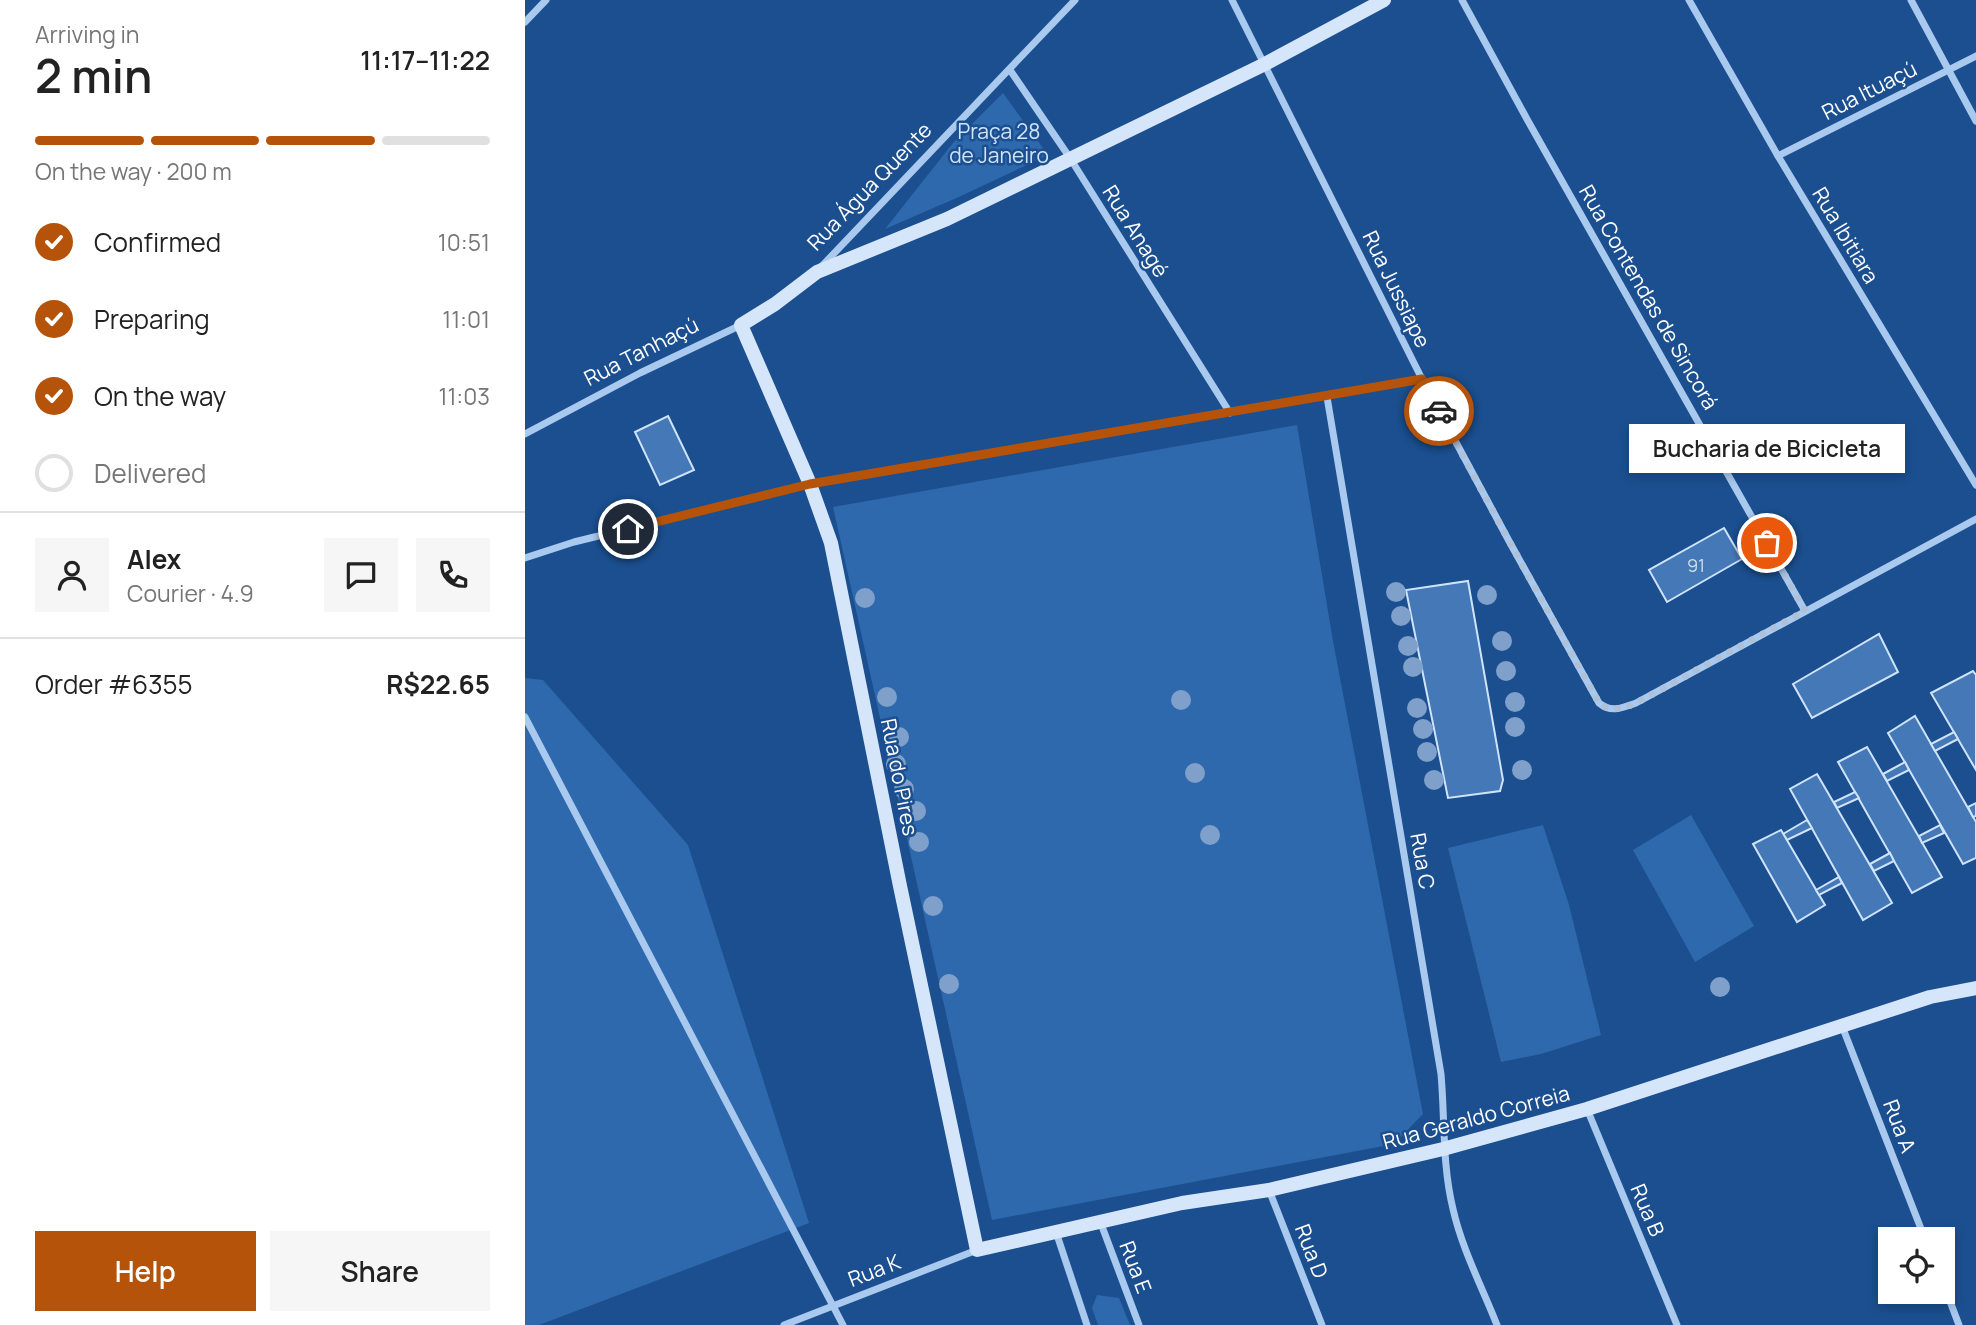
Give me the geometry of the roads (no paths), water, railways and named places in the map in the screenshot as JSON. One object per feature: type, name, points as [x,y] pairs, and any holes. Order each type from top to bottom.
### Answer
[{"type":"street","points":[[525,22],[546,0]]},
{"type":"street","points":[[1059,0],[1067,8]]},
{"type":"street","name":"Rua Água Quente","points":[[775,304],[817,272],[1075,0]]},
{"type":"street","name":"Rua Jussiape","points":[[1232,0],[1422,379],[1599,703],[1612,709],[1636,703],[1805,611]]},
{"type":"street","points":[[817,272],[947,219],[1265,64],[1384,0]]},
{"type":"street","name":"Rua Contendas de Sincorá","points":[[1462,0],[1805,611]]},
{"type":"street","name":"Rua Ibitiara","points":[[1689,0],[1778,156],[1976,485]]},
{"type":"street","points":[[1911,0],[1976,121]]},
{"type":"street","name":"Rua Ituaçú","points":[[1778,156],[1976,56]]},
{"type":"street","name":"Rua Anagé","points":[[1010,69],[1070,158],[1230,413]]},
{"type":"street","name":"Rua Tanhaçú","points":[[525,434],[640,373],[741,325],[775,304]]},
{"type":"street","name":"Rua do Pires","points":[[741,325],[810,484],[831,543],[977,1250]]},
{"type":"street","points":[[525,558],[575,542],[810,484],[1422,379]]},
{"type":"street","name":"Rua C","points":[[1327,397],[1441,1074],[1444,1106],[1443,1149],[1452,1208],[1497,1325]]},
{"type":"street","points":[[1805,611],[1976,520]]},
{"type":"street","points":[[525,718],[843,1325]]},
{"type":"street","name":"Rua Geraldo Correia","points":[[977,1250],[1182,1203],[1269,1190],[1443,1149],[1587,1109],[1930,997],[1976,988]]},
{"type":"street","name":"Rua A","points":[[1842,1025],[1920,1227]]},
{"type":"street","name":"Rua B","points":[[1587,1109],[1677,1325]]},
{"type":"street","name":"Rua D","points":[[1269,1190],[1322,1325]]},
{"type":"street","name":"Rua E","points":[[1100,1221],[1139,1325]]},
{"type":"street","points":[[1056,1231],[1087,1325]]},
{"type":"street","name":"Rua K","points":[[784,1325],[832,1304],[977,1250]]},
{"type":"street","points":[[1951,1304],[1959,1325]]},
{"type":"place","name":"Bucharia de Bicicleta","points":[[1767,543]]},
{"type":"park label","name":"Praça 28 de Janeiro","points":[[999,143]]}]
